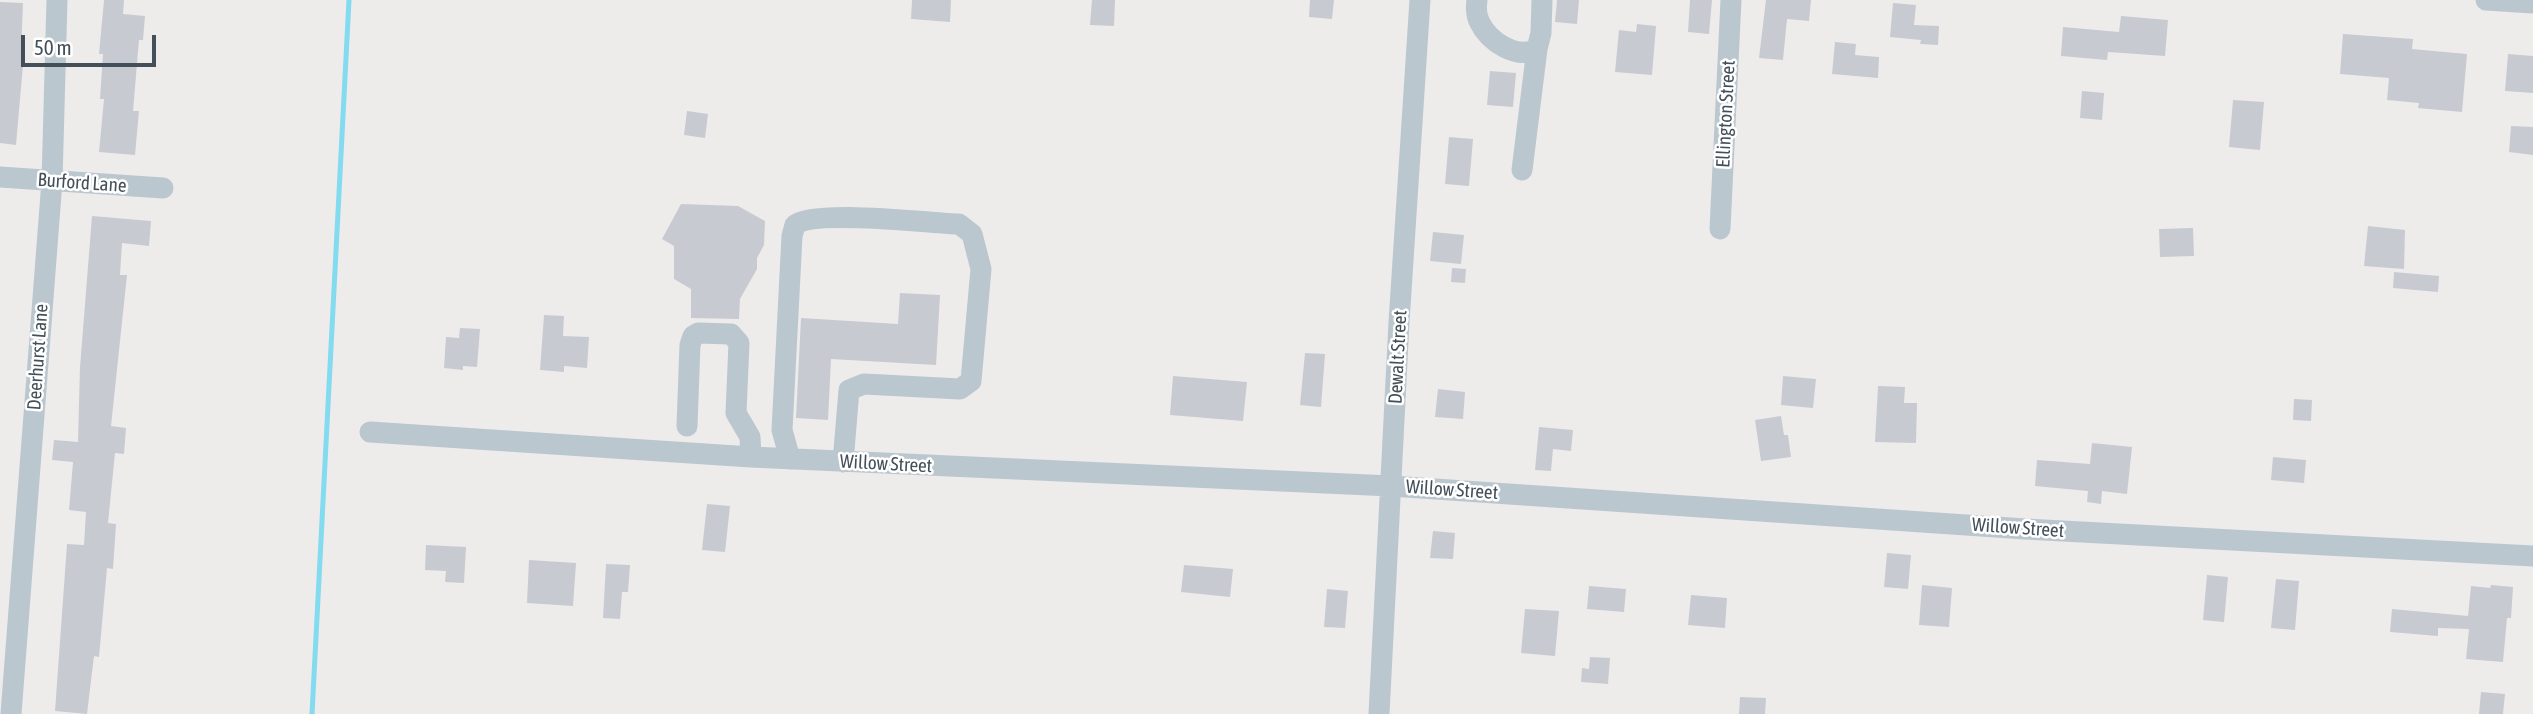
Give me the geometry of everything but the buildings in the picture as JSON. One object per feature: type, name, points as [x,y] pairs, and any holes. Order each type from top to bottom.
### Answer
[{"type":"street","name":"Deerhurst Lane","points":[[11,714],[52,181],[57,0]]},
{"type":"street","name":"Dewalt Street","points":[[1379,714],[1399,321],[1420,0]]},
{"type":"street","points":[[1477,0],[1478,20],[1499,44],[1520,53],[1537,49]]},
{"type":"street","points":[[1522,170],[1541,33],[1542,0]]},
{"type":"street","name":"Ellington Street","points":[[1720,229],[1731,0]]},
{"type":"street","points":[[2486,0],[2533,3]]},
{"type":"street","name":"Burford Lane","points":[[0,177],[163,188]]},
{"type":"street","points":[[790,459],[782,430],[792,236],[795,225],[803,220],[844,219],[959,224],[972,234],[981,269],[971,381],[960,389],[864,384],[849,390],[843,462]]},
{"type":"street","points":[[687,426],[690,345],[693,336],[698,333],[731,334],[739,344],[736,414],[750,437],[751,457]]},
{"type":"street","name":"Willow Street","points":[[370,432],[843,462],[1391,486],[2025,529],[2533,556]]},
{"type":"waterway","points":[[312,714],[349,0]]}]
